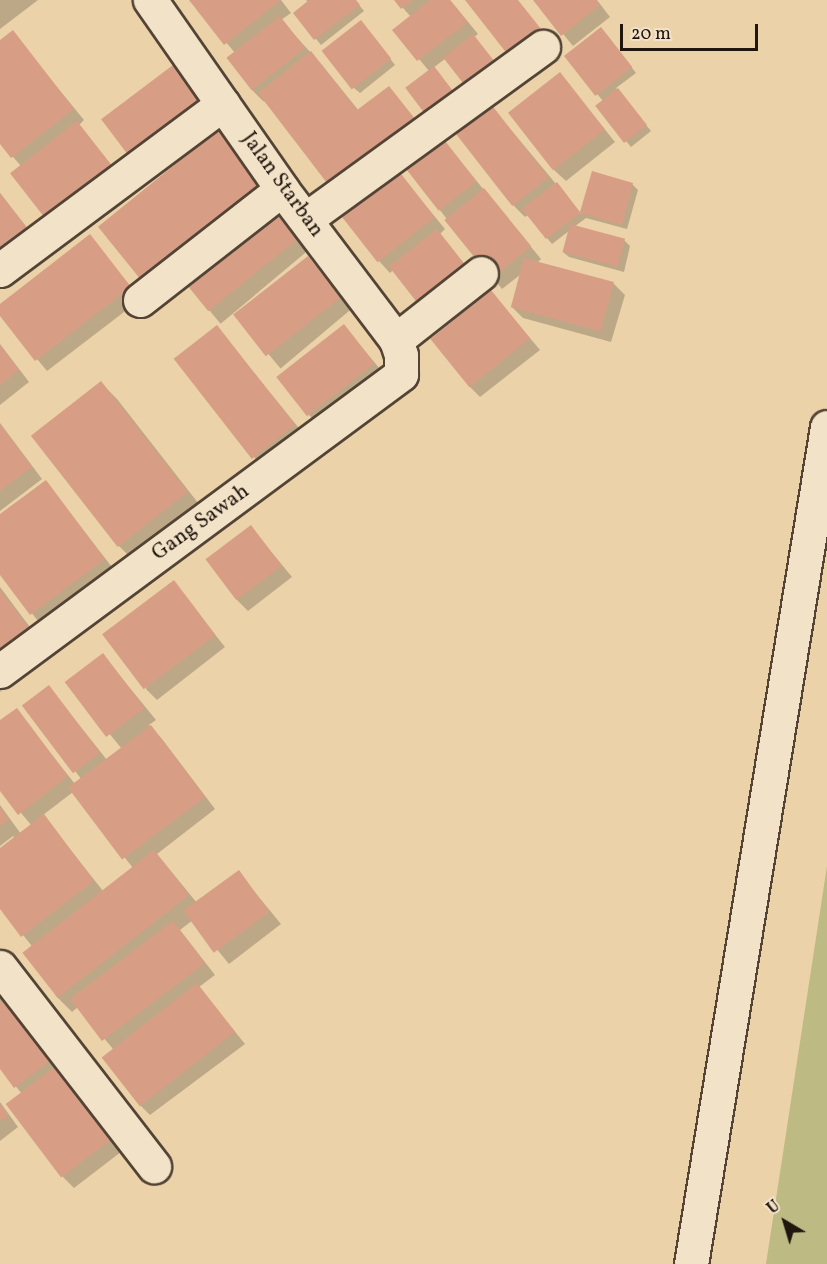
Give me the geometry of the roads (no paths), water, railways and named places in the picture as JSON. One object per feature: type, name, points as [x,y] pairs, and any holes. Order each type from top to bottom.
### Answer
[{"type":"street","name":"Jalan Starban","points":[[150,0],[282,189],[396,340],[401,355],[401,374]]},
{"type":"street","points":[[306,219],[543,47]]},
{"type":"street","points":[[0,270],[223,104]]},
{"type":"street","points":[[140,300],[282,189]]},
{"type":"street","points":[[396,340],[482,273]]},
{"type":"street","name":"Gang Sawah","points":[[0,671],[401,374]]},
{"type":"street","points":[[691,1264],[827,427]]},
{"type":"street","points":[[0,967],[154,1166]]}]
